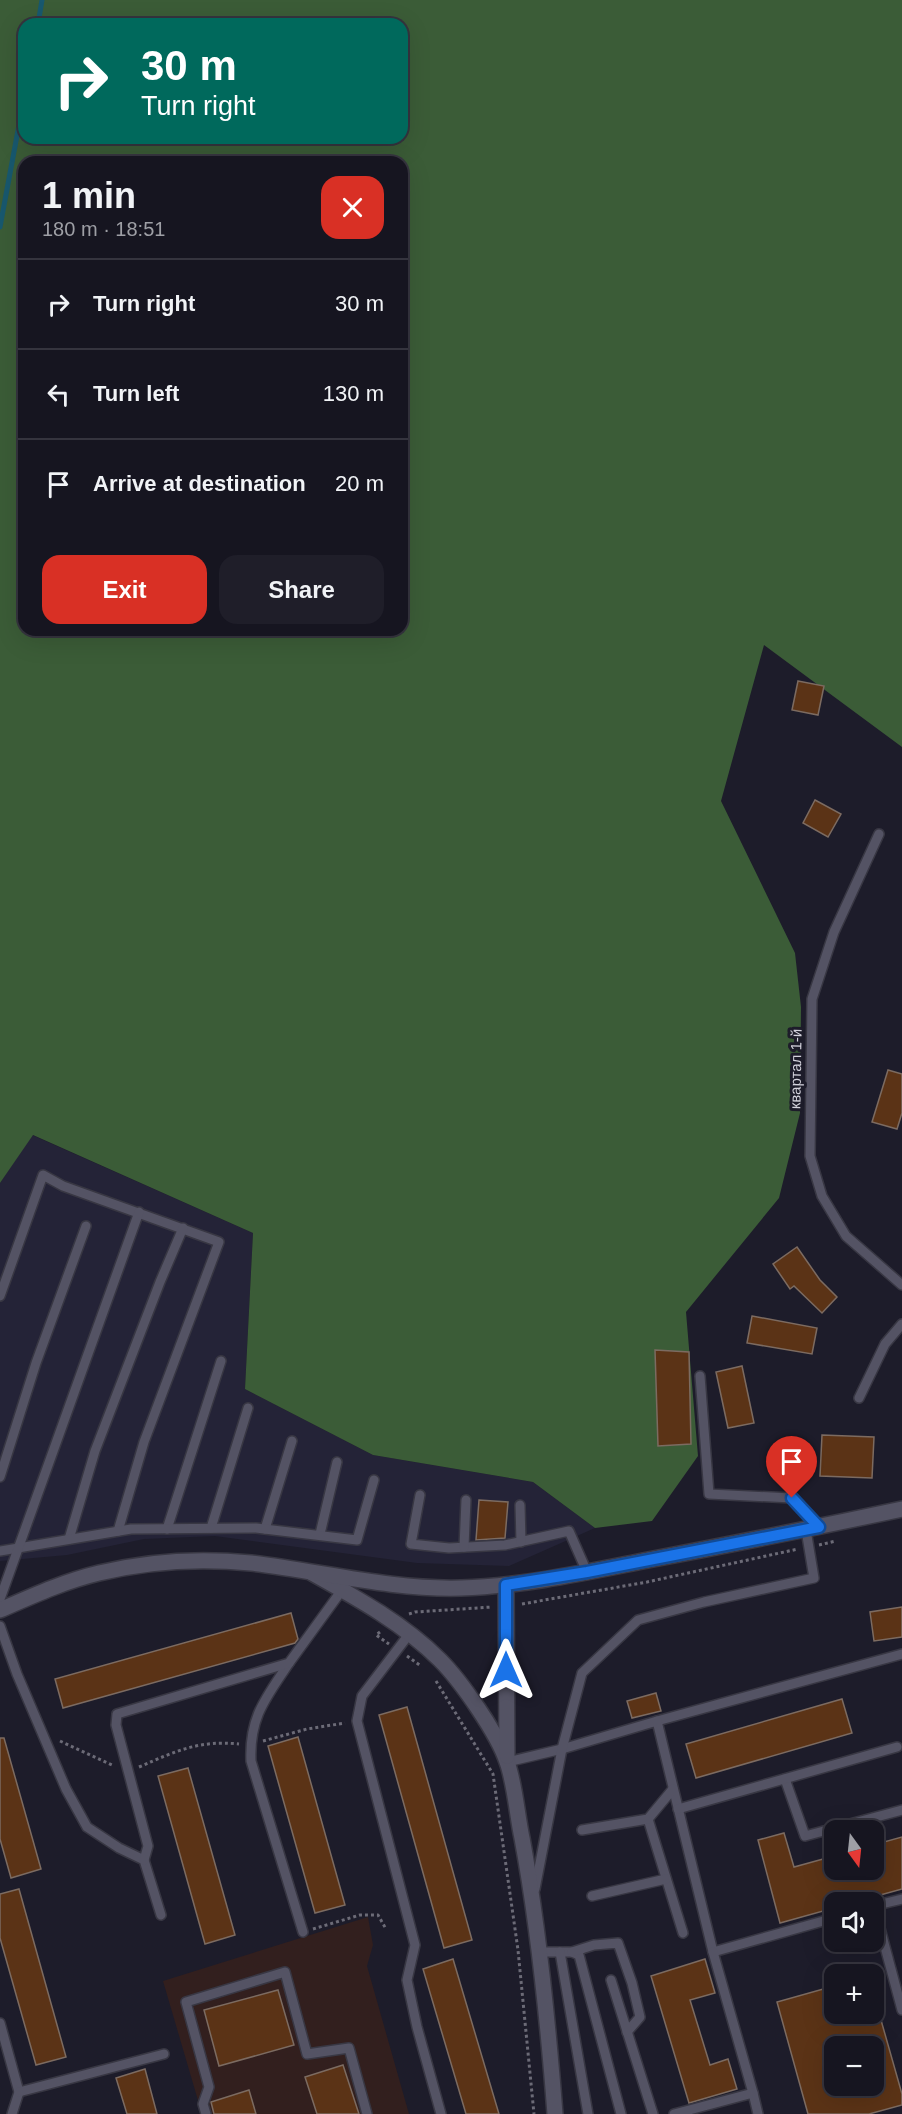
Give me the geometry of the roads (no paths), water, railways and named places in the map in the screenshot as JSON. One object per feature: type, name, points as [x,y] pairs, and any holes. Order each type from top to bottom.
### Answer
[{"type":"main road","points":[[0,1610],[50,1589],[97,1573],[146,1563],[196,1561],[249,1563],[418,1586],[460,1588],[506,1585],[587,1572],[902,1509]]},
{"type":"main road","points":[[310,1572],[410,1633],[442,1662],[477,1707],[507,1762]]},
{"type":"main road","points":[[506,1585],[507,1762],[533,1897],[555,2114]]},
{"type":"lane","name":"квартал 1-й","points":[[879,834],[834,932],[812,999],[810,1156],[822,1196],[846,1236],[902,1285]]},
{"type":"lane","points":[[0,1296],[43,1175],[63,1186],[219,1242],[144,1442],[118,1531]]},
{"type":"lane","points":[[0,1599],[139,1212]]},
{"type":"lane","points":[[0,1477],[36,1363],[86,1226]]},
{"type":"lane","points":[[69,1539],[95,1451],[183,1228]]},
{"type":"lane","points":[[859,1398],[885,1344],[902,1324]]},
{"type":"lane","points":[[167,1529],[221,1361]]},
{"type":"lane","points":[[533,1897],[562,1749],[582,1673],[638,1620],[704,1602],[814,1578],[812,1528],[792,1498],[709,1494],[700,1376]]},
{"type":"lane","points":[[212,1528],[248,1408]]},
{"type":"lane","points":[[265,1528],[292,1441]]},
{"type":"lane","points":[[320,1534],[337,1462]]},
{"type":"lane","points":[[0,1551],[18,1550],[131,1529],[265,1528],[357,1540],[374,1480]]},
{"type":"lane","points":[[420,1495],[411,1544],[449,1548],[505,1545],[569,1531],[587,1572]]},
{"type":"lane","points":[[464,1547],[466,1500]]},
{"type":"lane","points":[[520,1505],[521,1542]]},
{"type":"lane","points":[[303,1932],[252,1761],[250,1745],[258,1709],[342,1590]]},
{"type":"lane","points":[[0,1626],[17,1674],[66,1789],[87,1827],[119,1848],[144,1860]]},
{"type":"lane","points":[[410,1633],[362,1696],[357,1721],[416,1945],[407,1980],[417,2027],[441,2114]]},
{"type":"lane","points":[[507,1762],[562,1749],[902,1654]]},
{"type":"lane","points":[[161,1915],[144,1860],[148,1846],[116,1725],[117,1714],[289,1663]]},
{"type":"lane","points":[[657,1721],[713,1952],[758,2114]]},
{"type":"lane","points":[[678,1809],[897,1747]]},
{"type":"lane","points":[[785,1779],[805,1836],[902,1810]]},
{"type":"lane","points":[[582,1830],[648,1819],[673,1789]]},
{"type":"lane","points":[[648,1819],[683,1933]]},
{"type":"lane","points":[[592,1896],[666,1878]]},
{"type":"lane","points":[[884,1904],[902,1899]]},
{"type":"lane","points":[[713,1952],[824,1920]]},
{"type":"lane","points":[[572,1952],[594,1945],[618,1942],[632,1983],[640,2017],[627,2032]]},
{"type":"lane","points":[[884,1943],[902,2010]]},
{"type":"lane","points":[[540,1952],[579,1954],[621,2114]]},
{"type":"lane","points":[[560,1952],[588,2114]]},
{"type":"lane","points":[[206,2114],[203,2104],[209,2087],[186,2002],[285,1972],[307,2054],[349,2048],[367,2114]]},
{"type":"lane","points":[[611,1980],[653,2114]]},
{"type":"lane","points":[[0,2023],[19,2092],[12,2114]]},
{"type":"lane","points":[[19,2092],[164,2054]]},
{"type":"lane","points":[[674,2114],[753,2093]]},
{"type":"waterway","points":[[39,18],[42,0]]},
{"type":"waterway","points":[[0,227],[18,130]]}]
